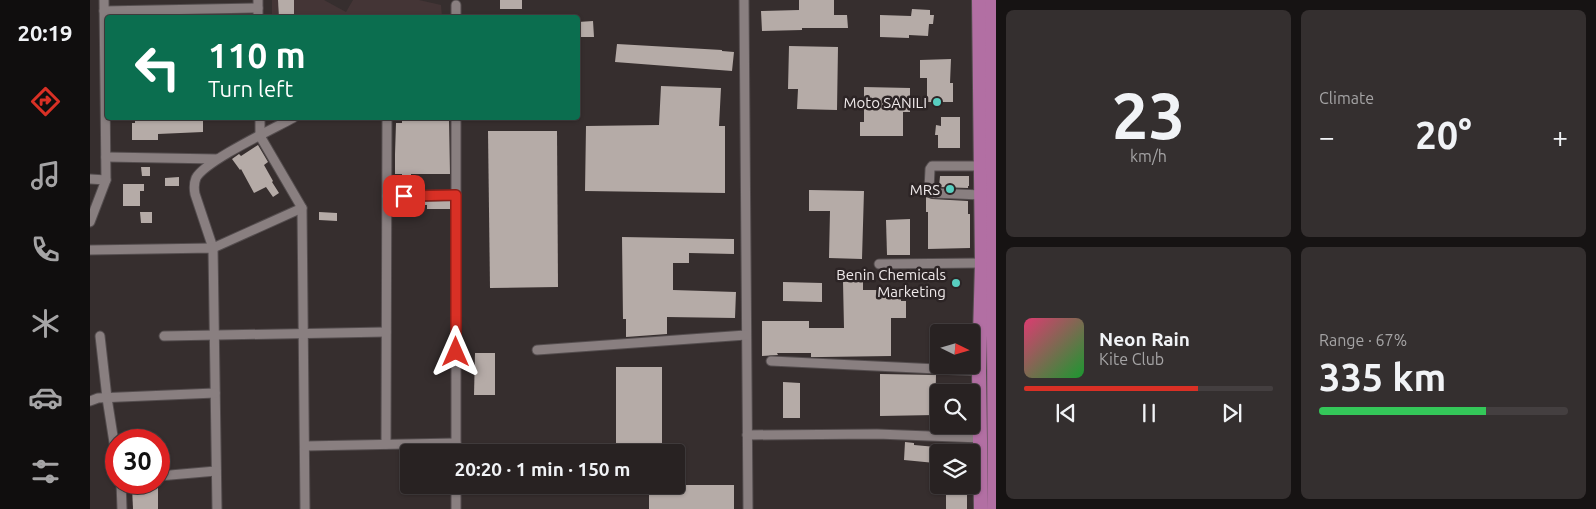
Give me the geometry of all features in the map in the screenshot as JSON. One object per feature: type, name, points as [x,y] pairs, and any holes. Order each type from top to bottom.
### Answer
[{"type":"highway","points":[[979,0],[982,195],[980,335]]},
{"type":"highway","points":[[992,0],[995,509]]},
{"type":"highway","points":[[979,374],[981,509]]},
{"type":"street","points":[[104,0],[105,84]]},
{"type":"street","points":[[744,0],[748,509]]},
{"type":"street","points":[[104,11],[258,4]]},
{"type":"street","points":[[456,5],[456,15]]},
{"type":"street","points":[[90,222],[106,180],[105,120]]},
{"type":"street","points":[[260,120],[260,136],[302,208],[305,509]]},
{"type":"street","points":[[216,509],[212,248],[195,194],[194,185],[196,177],[217,159],[289,120]]},
{"type":"street","points":[[386,444],[387,120]]},
{"type":"street","points":[[456,120],[456,444]]},
{"type":"street","points":[[106,157],[217,159]]},
{"type":"street","points":[[981,166],[932,166],[930,169],[929,190],[932,193],[982,195]]},
{"type":"street","points":[[90,179],[106,180]]},
{"type":"street","points":[[387,196],[456,195]]},
{"type":"street","points":[[90,250],[212,248],[302,208]]},
{"type":"street","points":[[879,264],[982,263]]},
{"type":"street","points":[[164,336],[386,332]]},
{"type":"street","points":[[537,350],[746,335]]},
{"type":"street","points":[[100,336],[106,398],[111,429]]},
{"type":"street","points":[[772,361],[930,369]]},
{"type":"street","points":[[90,401],[106,398],[215,393]]},
{"type":"street","points":[[747,435],[877,434],[981,438]]},
{"type":"street","points":[[305,446],[400,445]]},
{"type":"street","points":[[170,475],[216,471]]},
{"type":"street","points":[[121,494],[122,509]]},
{"type":"street","points":[[456,494],[456,509]]},
{"type":"shaded area","points":[[272,0],[324,0],[346,12],[353,0],[419,0],[441,5],[442,15],[272,15]]},
{"type":"building","points":[[278,0],[294,0],[294,15],[279,15]]},
{"type":"building","points":[[500,0],[522,0],[522,9],[500,9]]},
{"type":"building","points":[[799,0],[834,0],[834,15],[847,15],[848,28],[802,28],[802,30],[762,31],[761,11],[799,10]]},
{"type":"building","points":[[912,9],[930,10],[930,15],[934,15],[933,24],[929,24],[928,36],[909,35],[909,38],[880,37],[880,15],[911,16]]},
{"type":"building","points":[[593,21],[594,37],[580,37],[580,22]]},
{"type":"building","points":[[617,44],[734,52],[732,71],[615,62]]},
{"type":"building","points":[[789,46],[838,47],[837,110],[797,109],[798,89],[788,89]]},
{"type":"building","points":[[951,59],[950,83],[953,83],[953,102],[927,102],[927,78],[920,78],[920,60]]},
{"type":"building","points":[[661,86],[721,88],[719,126],[725,126],[725,193],[585,191],[586,126],[659,125]]},
{"type":"building","points":[[864,87],[910,88],[910,112],[903,112],[903,136],[860,136],[860,122],[864,122]]},
{"type":"building","points":[[941,117],[960,117],[960,148],[938,148],[938,135],[935,135],[936,125],[941,126]]},
{"type":"building","points":[[135,120],[203,120],[203,132],[158,134],[158,140],[132,140],[132,123],[135,123]]},
{"type":"building","points":[[402,120],[449,120],[450,174],[411,174],[411,189],[402,190],[402,174],[395,174],[395,154],[396,123],[402,123]]},
{"type":"building","points":[[488,131],[557,131],[558,287],[490,288]]},
{"type":"building","points":[[258,145],[268,162],[264,165],[279,193],[273,197],[266,187],[254,193],[241,169],[232,159],[239,154],[241,156]]},
{"type":"building","points":[[141,167],[150,167],[150,176],[142,176]]},
{"type":"building","points":[[940,176],[969,176],[969,186],[968,188],[939,187]]},
{"type":"building","points":[[179,177],[179,186],[165,186],[165,178]]},
{"type":"building","points":[[123,184],[144,184],[144,191],[140,191],[140,206],[123,206]]},
{"type":"building","points":[[809,190],[864,191],[862,259],[829,258],[830,211],[809,211]]},
{"type":"building","points":[[926,197],[968,201],[970,248],[928,249]]},
{"type":"building","points":[[450,201],[450,209],[427,209],[427,205],[408,205],[408,202]]},
{"type":"building","points":[[140,212],[152,212],[152,223],[141,223]]},
{"type":"building","points":[[319,212],[337,213],[337,221],[319,220]]},
{"type":"building","points":[[910,219],[910,255],[887,255],[886,220]]},
{"type":"building","points":[[622,237],[734,239],[734,254],[689,253],[689,263],[673,263],[673,290],[736,292],[735,318],[667,317],[667,334],[626,337],[626,319],[623,319]]},
{"type":"building","points":[[863,281],[863,290],[901,290],[901,301],[906,301],[906,318],[891,318],[891,356],[811,357],[811,353],[777,353],[778,355],[762,356],[762,321],[809,321],[809,328],[844,328],[843,282]]},
{"type":"building","points":[[783,282],[822,283],[822,302],[783,301]]},
{"type":"building","points":[[475,353],[495,353],[495,395],[474,395]]},
{"type":"building","points":[[616,367],[662,367],[662,444],[616,444]]},
{"type":"building","points":[[880,374],[936,375],[936,384],[930,384],[930,415],[880,416]]},
{"type":"building","points":[[783,382],[800,383],[800,418],[783,418]]},
{"type":"building","points":[[905,442],[930,446],[930,463],[904,460]]},
{"type":"building","points":[[685,485],[734,485],[734,509],[649,509],[649,494],[685,494]]},
{"type":"building","points":[[132,494],[158,494],[158,509],[133,509]]},
{"type":"building","points":[[946,494],[967,494],[967,509],[946,509]]},
{"type":"place","name":"Moto SANILI","points":[[937,102]]},
{"type":"place","name":"MRS","points":[[950,189]]},
{"type":"place","name":"Benin Chemicals Marketing","points":[[956,283]]},
{"type":"route","points":[[404,196],[456,195],[456,352]]}]
